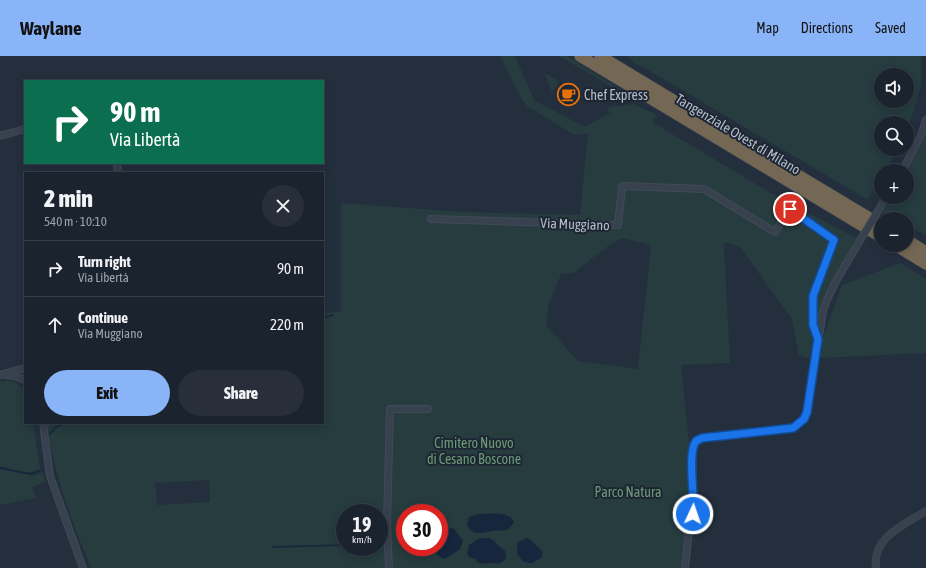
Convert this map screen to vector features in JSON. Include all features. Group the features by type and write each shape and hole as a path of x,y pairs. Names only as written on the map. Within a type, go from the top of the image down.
{"highway":[{"name":"Tangenziale Ovest di Milano","path":"580,56 874,233"},
{"name":"Tangenziale Ovest di Milano","path":"600,56 874,221"},
{"path":"914,244 926,252"},
{"path":"906,252 926,264"}],"street":[{"path":"906,164 921,136 926,120"},
{"path":"0,136 24,129"},
{"name":"Via Muggiano","path":"431,219 618,225 622,186 704,189 775,232 790,209 834,240 813,296 813,325 818,339"},
{"name":"Via Muggiano","path":"685,568 688,531 694,505 692,453 694,444 702,438 787,429 797,426 804,419 807,412 818,339 828,297 882,204"},
{"path":"1,375 24,368"},
{"path":"1,375 14,376 24,380"},
{"path":"389,568 388,511 390,409 428,409"},
{"path":"43,424 50,476 83,568"},
{"path":"876,568 876,555 882,541 895,530 926,511"}],"green space":[{"path":"500,56 515,56 534,100 581,125 585,127 610,113 607,107 634,104 657,115 652,122 778,197 856,238 824,298 811,359 799,355 792,319 740,247 727,242 724,244 730,363 681,365 689,442 692,497 683,568 91,568 64,497 54,460 47,424 324,424 324,313 341,312 341,203 462,212 580,215 588,133 577,135 571,133 527,106 520,96","holes":["622,238 651,245 638,369 578,361 546,325 549,304 561,274 573,273 608,246","209,480 210,502 157,505 155,483","478,514 507,515 494,530 487,533 480,533 473,531 467,526","527,538 543,552 522,560 517,552 518,542","494,540 497,544 491,563 484,564 476,559"]},
{"path":"559,56 567,56 635,99 624,94"},
{"path":"627,56 921,56 921,86 912,116 874,116 874,156 895,156 889,164 874,164 874,190 868,200 639,65 638,66"},
{"path":"544,72 559,82 552,92"},
{"path":"926,137 926,235 914,229 914,212 883,212 888,204 914,204 914,164 911,164"},
{"path":"900,263 926,279 926,353 821,358 821,344 842,285"},
{"path":"0,381 13,381 24,388 24,424 33,424 40,469 25,472 0,466"},
{"path":"0,469 34,476 42,472 45,482 32,487 36,498 0,505"}],"water":[{"path":"478,514 504,514 509,516 514,523 507,530 477,533 471,530 467,523 469,517"},
{"path":"448,529 454,529 463,541 460,549 444,559 439,556 448,556"},
{"path":"480,538 490,538 505,551 506,558 500,563 482,564 476,561 476,559 469,557 467,553 469,545"},
{"path":"527,538 543,552 541,558 532,563 524,562 517,554 518,542"}],"waterway":[{"path":"324,318 333,315"},
{"path":"48,436 55,428 62,424"},
{"path":"0,468 30,474 39,471"},
{"path":"272,547 336,545"}],"place":[{"name":"Chef Express","path":"568,95"}],"route":[{"path":"693,514 694,484 692,453 696,441 702,438 793,428 804,419 807,412 818,339 813,325 813,296 834,240 790,209"}],"park label":[{"name":"Cimitero Nuovo di Cesano Boscone","path":"474,452"},
{"name":"Parco Natura","path":"628,492"}]}
